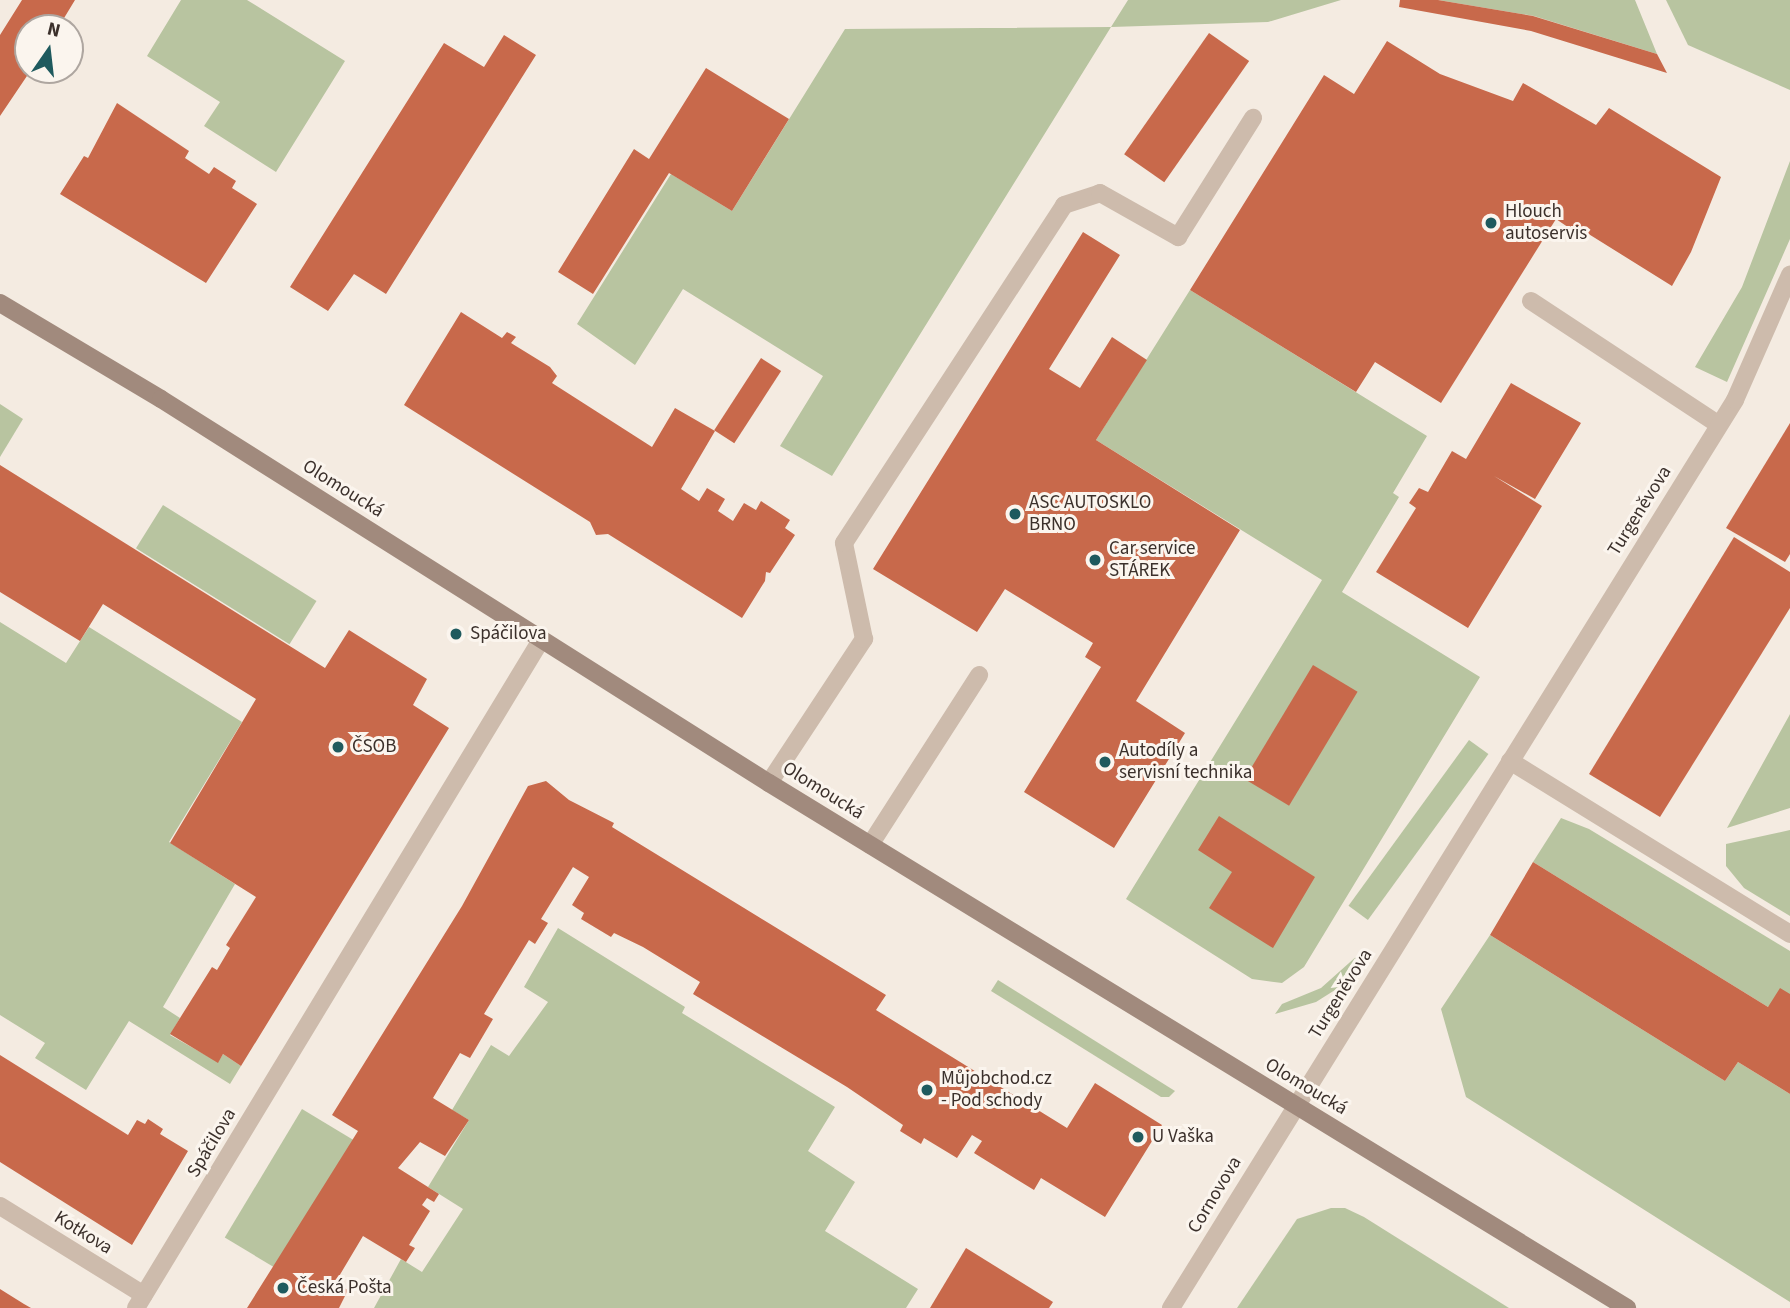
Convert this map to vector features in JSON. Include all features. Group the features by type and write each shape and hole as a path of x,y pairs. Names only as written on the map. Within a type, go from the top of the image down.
{"main road":[{"name":"Olomoucká","path":"0,303 173,406 769,783 1628,1308"}],"street":[{"path":"769,783 864,639 844,543 1064,205 1101,193 1178,237 1252,118"},
{"name":"Turgeněvova","path":"1296,1105 1735,400 1790,275"},
{"path":"1531,301 1719,425"},
{"name":"Spáčilova","path":"140,1301 541,640"},
{"path":"870,845 979,675"},
{"path":"1510,761 1790,934"},
{"name":"Cornovova","path":"1171,1308 1296,1105"},
{"name":"Kotkova","path":"0,1206 140,1301"}],"green space":[{"path":"181,0 247,0 345,61 276,172 204,126 220,102 147,56"},
{"path":"1128,0 1341,0 1268,22 1111,27"},
{"path":"1438,0 1635,0 1657,54 1534,16"},
{"path":"1666,0 1790,0 1790,90 1688,45"},
{"path":"1111,27 832,476 780,446 823,376 683,289 635,365 577,324 671,174 732,211 845,29"},
{"path":"1790,161 1790,239 1727,382 1695,367 1742,287"},
{"path":"1190,290 1427,436 1393,493 1399,497 1342,592 1480,677 1304,967 1282,983 1252,979 1126,899 1322,580 1096,440"},
{"path":"0,404 23,419 0,457"},
{"path":"163,505 316,601 289,644 136,548"},
{"path":"0,622 66,663 89,627 242,722 169,842 235,884 163,1007 180,1018 170,1035 218,1062 223,1054 241,1066 230,1084 129,1021 86,1090 35,1058 45,1043 0,1015"},
{"path":"1790,714 1790,808 1727,828 1789,716"},
{"path":"1469,740 1488,754 1368,920 1349,906"},
{"path":"1561,818 1589,829 1790,951 1790,994 1768,1007 1533,862"},
{"path":"1790,830 1790,916 1744,888 1726,866 1726,844"},
{"path":"558,928 685,1007 682,1013 835,1107 808,1151 855,1182 825,1231 918,1289 906,1308 374,1308 401,1259 422,1272 463,1209 428,1187 469,1120 452,1110 491,1045 509,1056 548,1002 524,987"},
{"path":"1490,935 1725,1081 1738,1062 1790,1094 1790,1302 1466,1097 1441,1009"},
{"path":"1358,955 1364,957 1335,990 1316,1002 1275,1014 1282,1004 1321,988"},
{"path":"998,980 1175,1091 1169,1097 1161,1097 991,991"},
{"path":"302,1109 353,1140 276,1268 225,1238"},
{"path":"1331,1208 1345,1208 1364,1217 1509,1308 1237,1308 1297,1219"}],"building":[{"path":"22,0 75,0 66,14 14,14 14,84 22,84 0,116 0,35"},
{"path":"1400,0 1438,0 1533,16 1657,54 1667,73 1531,31 1399,7"},
{"path":"1209,33 1249,61 1164,182 1124,154"},
{"path":"504,35 536,55 386,294 354,274 328,311 290,287 444,43 484,67"},
{"path":"1387,41 1440,74 1513,101 1523,83 1596,125 1609,108 1721,177 1691,252 1672,286 1587,233 1584,238 1556,219 1441,403 1375,362 1356,392 1190,290 1324,75 1354,94"},
{"path":"706,68 789,119 732,211 669,173 593,294 558,272 634,149 649,159"},
{"path":"117,103 189,151 185,158 209,174 214,167 236,181 232,188 257,204 206,283 60,194 84,156 88,158"},
{"path":"1083,232 1120,255 1049,369 1080,388 1112,337 1147,360 1096,440 1240,530 1136,701 1185,733 1114,848 1024,792 1101,667 1085,657 1093,643 1005,589 977,632 873,569"},
{"path":"461,312 502,338 507,332 516,337 511,343 550,367 557,376 552,383 652,447 675,408 715,431 681,489 699,501 707,488 725,499 718,511 733,521 744,503 756,510 761,501 790,520 785,528 795,535 770,573 766,572 765,581 742,618 608,534 596,535 590,522 404,405"},
{"path":"761,358 781,371 734,443 714,430"},
{"path":"1511,383 1581,423 1535,499 1494,476 1542,506 1468,628 1376,572 1416,508 1409,503 1419,488 1428,492 1452,451 1466,459"},
{"path":"1790,423 1790,554 1785,562 1726,528"},
{"path":"0,465 325,668 349,630 427,679 413,705 449,728 241,1066 223,1054 218,1063 170,1034 212,967 217,970 230,948 226,945 256,897 170,843 256,699 103,604 80,641 0,592"},
{"path":"1734,537 1790,572 1790,608 1660,817 1589,774"},
{"path":"1313,665 1358,692 1289,806 1244,779"},
{"path":"546,781 569,800 614,823 612,827 886,995 876,1010 1067,1128 1095,1083 1162,1125 1105,1217 1041,1178 1034,1190 974,1153 982,1141 972,1135 957,1158 924,1138 921,1144 900,1131 903,1125 847,1087 693,994 700,982 643,947 614,933 611,937 581,919 584,913 572,905 589,877 573,867 541,919 548,923 535,944 529,940 484,1014 493,1019 470,1058 460,1053 433,1098 469,1120 445,1156 420,1142 398,1168 439,1194 434,1202 427,1198 422,1205 430,1211 409,1245 415,1248 406,1262 363,1236 335,1283 348,1290 339,1308 247,1308 358,1131 332,1115 462,906 528,786"},
{"path":"1219,816 1315,877 1273,948 1209,908 1232,872 1198,850"},
{"path":"1533,862 1768,1007 1780,988 1790,994 1790,1094 1738,1062 1725,1081 1490,935"},
{"path":"0,1055 128,1135 137,1120 145,1124 148,1119 163,1129 160,1134 188,1151 132,1245 0,1162"},
{"path":"966,1248 1053,1302 1049,1308 930,1308"},
{"path":"0,1289 24,1304 31,1308 0,1308"}],"place":[{"name":"Hlouch autoservis","path":"1491,223"},
{"name":"ASC AUTOSKLO BRNO","path":"1015,514"},
{"name":"Car service STÁREK","path":"1095,560"},
{"name":"Spáčilova","path":"456,634"},
{"name":"ČSOB","path":"338,747"},
{"name":"Autodíly a servisní technika","path":"1105,762"},
{"name":"Můjobchod.cz - Pod schody","path":"927,1090"},
{"name":"U Vaška","path":"1138,1137"},
{"name":"Česká Pošta","path":"283,1288"}]}
